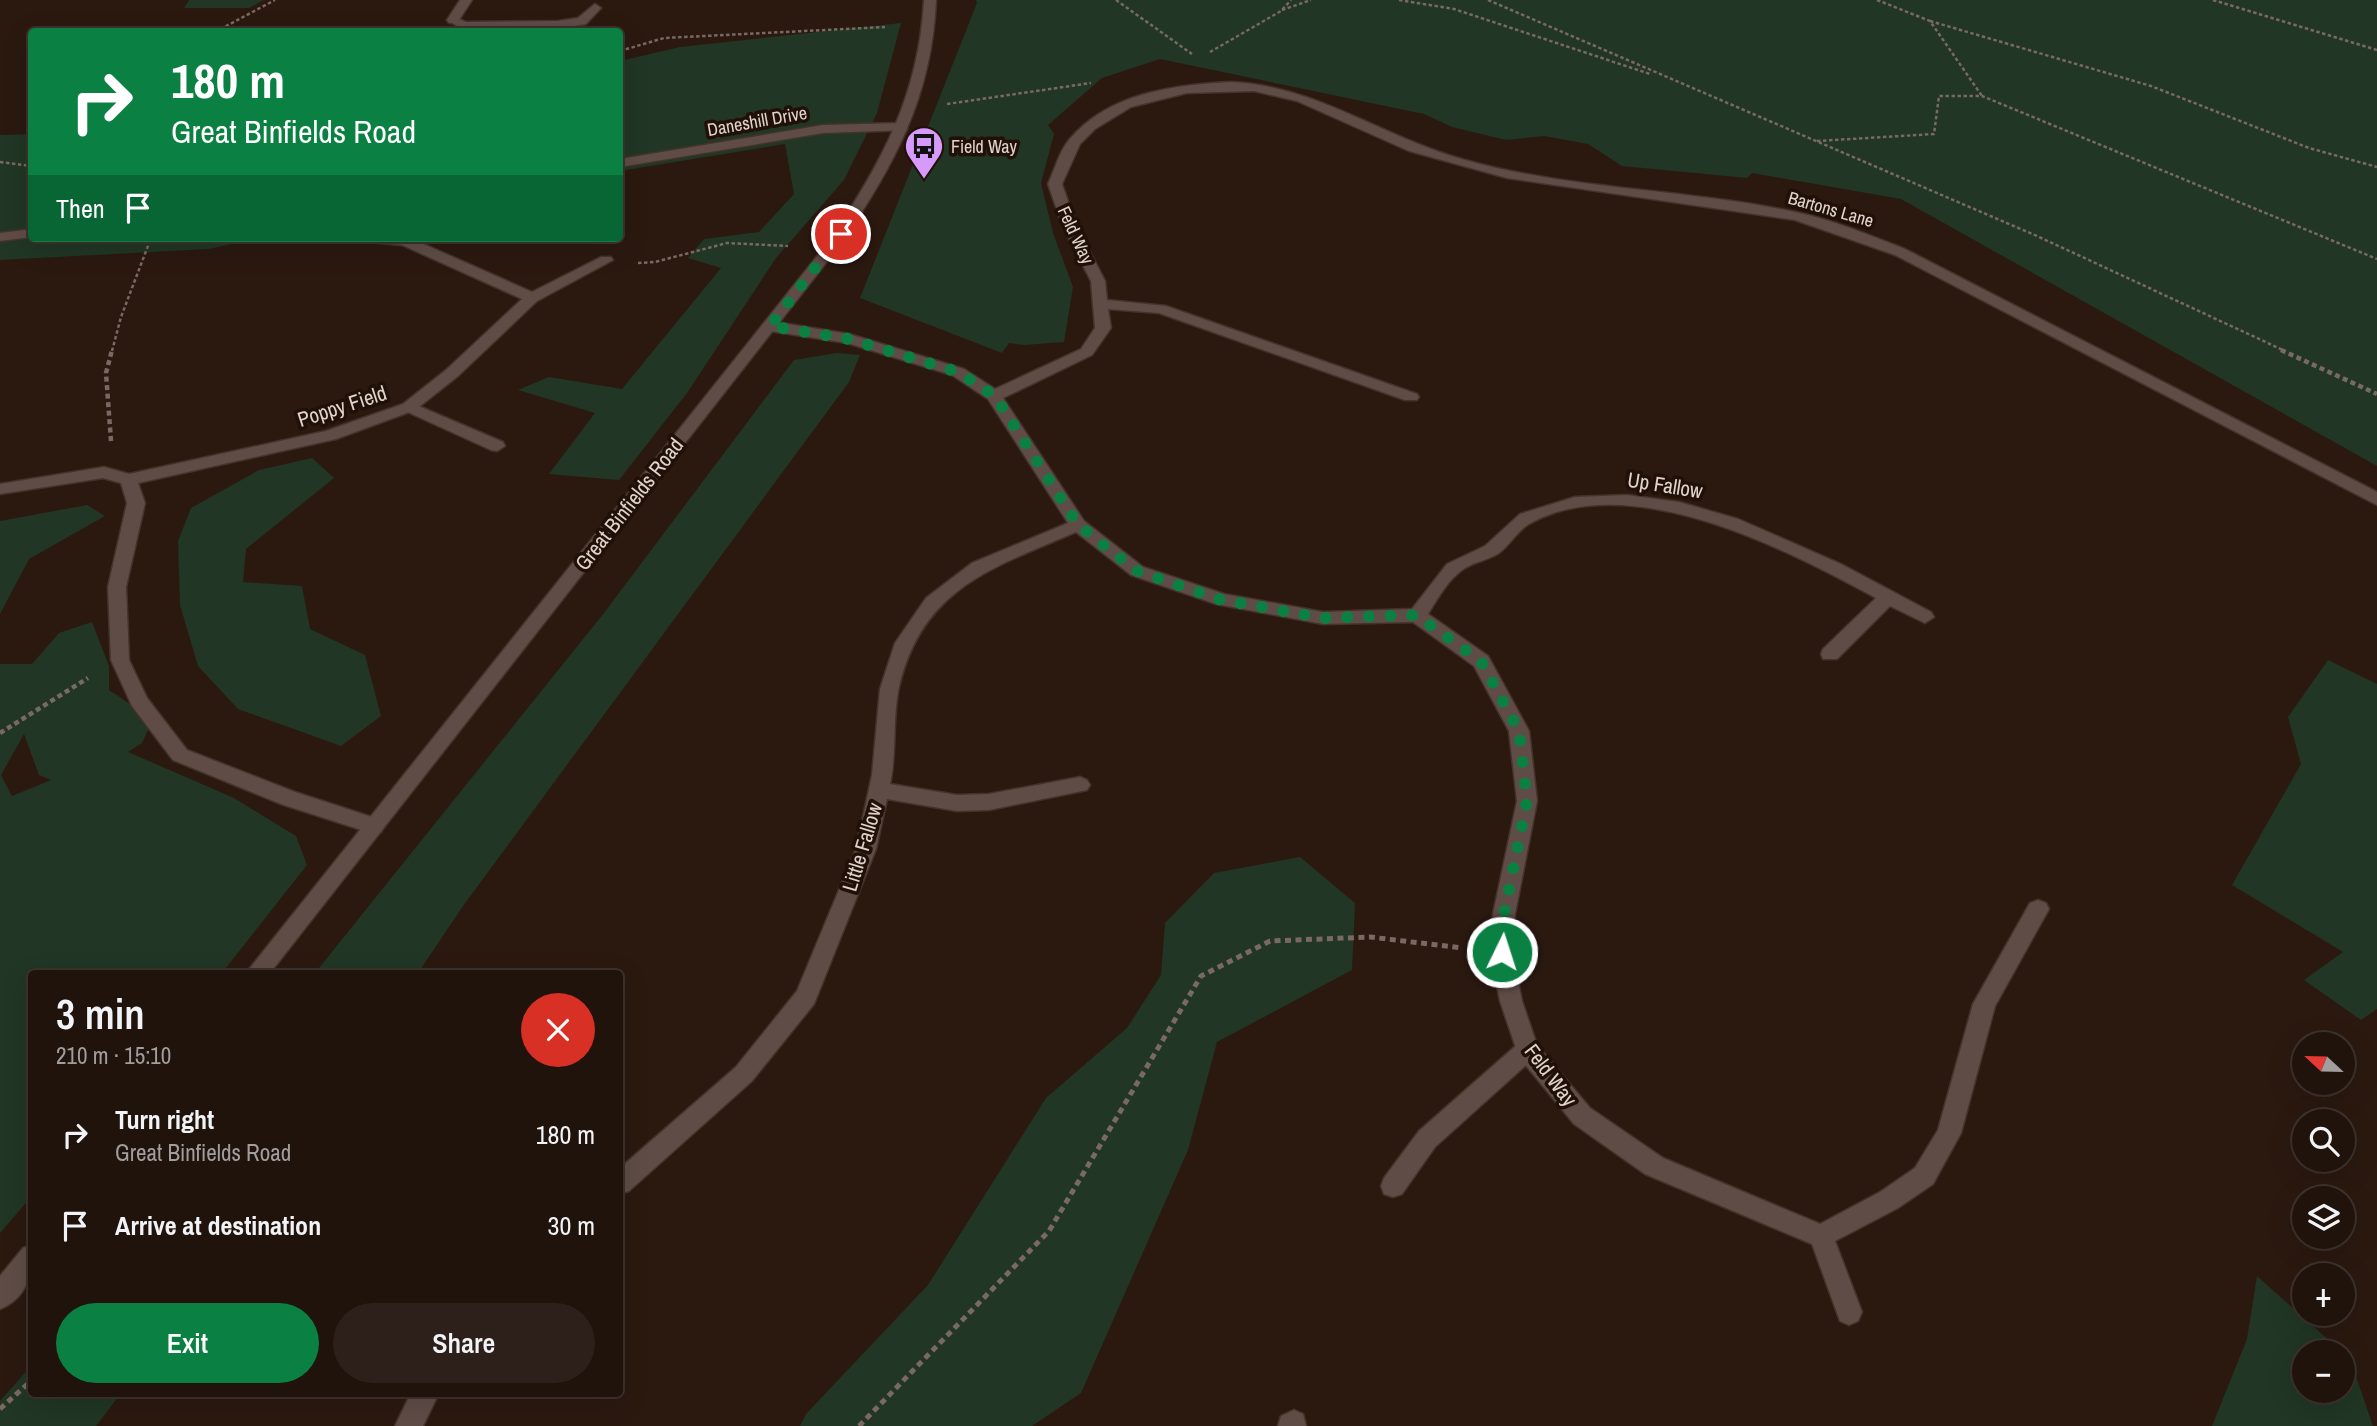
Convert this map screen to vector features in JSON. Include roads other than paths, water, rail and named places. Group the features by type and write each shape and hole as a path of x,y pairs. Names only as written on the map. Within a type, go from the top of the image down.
{"street":[{"path":"466,0 453,20 464,26 558,25 582,21 595,8"},
{"name":"Great Binfields Road","path":"259,970 814,272 869,195 902,127 923,65 930,25 930,0"},
{"name":"Feld Way","path":"995,396 1087,352 1103,328 1098,281 1070,227 1055,184 1073,143 1103,116 1125,103 1149,95 1230,86"},
{"name":"Bartons Lane","path":"1230,86 1252,87 1290,96 1458,163 1521,176 1771,212 1857,234 1900,252 2377,499"},
{"name":"Daneshill Drive","path":"623,162 824,129 902,127"},
{"path":"0,237 28,234"},
{"path":"410,242 532,298"},
{"name":"Poppy Field","path":"128,480 330,435 409,407 452,373 532,298 606,260"},
{"path":"1102,304 1161,309 1411,397"},
{"path":"770,326 849,339 918,359 958,372 995,396 1078,525 1137,571 1222,600 1323,618 1416,615"},
{"path":"409,407 497,446"},
{"path":"0,489 104,472 128,480 136,503 117,587 120,660 139,701 180,755 288,798 374,826"},
{"name":"Up Fallow","path":"1416,615 1454,567 1492,550 1524,518 1581,502 1634,499 1696,511 1760,532 1925,617"},
{"name":"Little Fallow","path":"623,1180 744,1074 806,997 866,849 879,790 889,689 904,643 932,602 978,567 1078,525"},
{"path":"1830,653 1888,597"},
{"name":"Feld Way","path":"1416,615 1481,661 1519,731 1527,801 1504,914 1502,952 1511,1001 1527,1049 1582,1116 1654,1166 1821,1236"},
{"path":"879,790 957,803 989,802 1080,785"},
{"path":"1849,1312 1821,1236 1889,1200 1924,1176 1949,1133 1984,1004 2038,909"},
{"path":"1393,1186 1427,1139 1527,1049"},
{"path":"0,1296 28,1262"},
{"path":"408,1426 424,1397"}],"place":[{"name":"Field Way","path":"924,180"}]}
